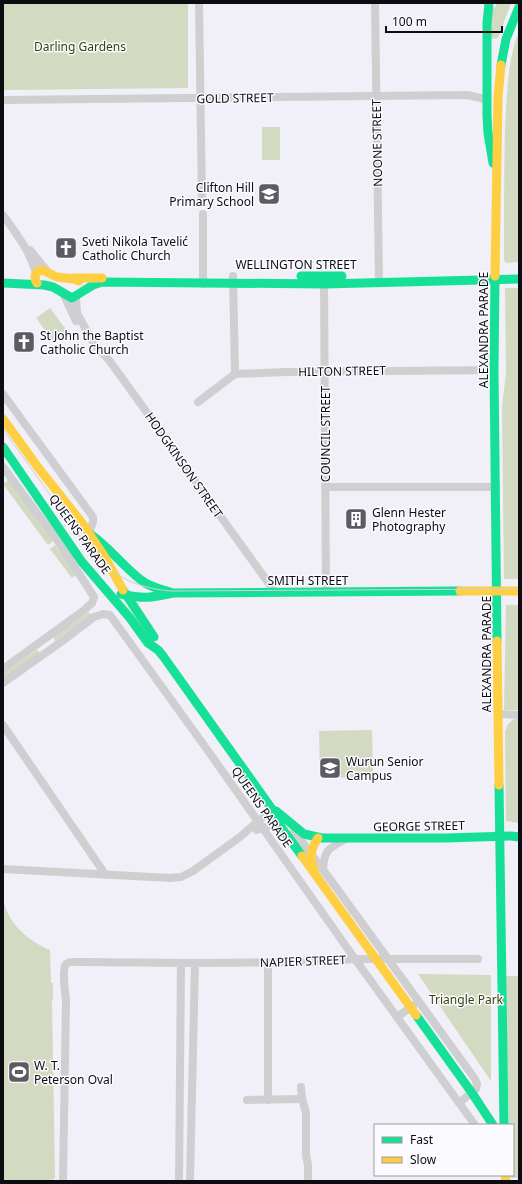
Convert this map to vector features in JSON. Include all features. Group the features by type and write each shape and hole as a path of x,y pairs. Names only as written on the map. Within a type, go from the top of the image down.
{"main road":[{"name":"ALEXANDRA PARADE","path":"488,3 486,31 488,133 496,183"},
{"name":"ALEXANDRA PARADE","path":"504,1124 494,370 496,183 499,82 506,39 519,7"},
{"path":"3,283 36,276 42,270 48,272"},
{"name":"WELLINGTON STREET","path":"48,272 57,277 72,278 324,280 495,276 519,272"},
{"path":"3,280 36,276 69,297 78,295 82,288 80,282 72,278"},
{"name":"WELLINGTON STREET","path":"495,276 519,279"},
{"name":"WELLINGTON STREET","path":"78,295 90,286 102,282 204,280"},
{"name":"QUEENS PARADE","path":"3,419 36,466 64,499 89,533 126,596 157,640 158,650"},
{"name":"QUEENS PARADE","path":"3,447 42,501 78,556 130,618 148,643 158,650 272,809 321,874 376,959 472,1093 492,1124"},
{"path":"89,533 103,543 142,581 161,590 173,593"},
{"name":"SMITH STREET","path":"101,584 114,592 137,598 154,597 173,593 519,590"},
{"name":"QUEENS PARADE","path":"281,821 304,834 318,838"},
{"name":"GEORGE STREET","path":"318,838 519,837"},
{"path":"318,838 310,853 311,862 321,874"}],"street":[{"path":"199,3 202,201"},
{"name":"NOONE STREET","path":"375,3 379,279"},
{"name":"GOLD STREET","path":"467,95 476,92 488,84"},
{"name":"GOLD STREET","path":"3,100 467,95 482,98 487,102"},
{"path":"202,214 204,280"},
{"path":"3,215 23,243 32,260 36,276"},
{"path":"23,243 37,257 48,272"},
{"path":"198,402 235,374 233,280"},
{"name":"COUNCIL STREET","path":"324,280 326,592"},
{"name":"HODGKINSON STREET","path":"62,293 76,321 91,339"},
{"name":"HODGKINSON STREET","path":"78,295 77,313 91,339 111,363 275,592"},
{"name":"HILTON STREET","path":"235,374 324,371 494,370"},
{"name":"QUEENS PARADE","path":"3,394 93,517 93,522 89,533"},
{"name":"QUEENS PARADE","path":"3,467 60,544 92,592 94,599 87,607"},
{"path":"325,487 496,486"},
{"path":"3,669 87,607 94,617 3,683"},
{"name":"QUEENS PARADE","path":"94,617 106,614 111,616 474,1124"},
{"path":"38,644 45,654"},
{"path":"498,714 519,715"},
{"path":"3,725 105,874"},
{"path":"3,869 170,878 181,877 193,871 259,825 272,809"},
{"path":"259,825 281,821"},
{"name":"QUEENS PARADE","path":"281,821 310,853"},
{"path":"321,874 324,857 328,850 346,839"},
{"name":"QUEENS PARADE","path":"321,874 388,960 475,1079 476,1090 472,1093"},
{"name":"NAPIER STREET","path":"63,1181 66,1000 65,970 69,966 79,962 195,963 310,962 355,959 478,959"},
{"path":"268,962 268,1100"},
{"path":"179,1181 181,963"},
{"path":"190,1181 195,963"},
{"path":"397,1017 418,1002"},
{"path":"301,1086 302,1099 306,1112 306,1155 308,1165 308,1181"},
{"path":"459,1102 472,1093"},
{"path":"247,1100 302,1099"}],"green space":[{"name":"Darling Gardens","path":"3,3 188,3 188,88 3,90"},
{"path":"496,3 511,3 498,38 490,39 491,9 496,6"},
{"path":"519,31 519,262 506,263 504,260 504,227 506,104 512,55"},
{"path":"262,127 280,127 280,160 262,160"},
{"path":"505,288 519,288 519,579 504,579 502,407 506,373"},
{"path":"50,308 67,331 53,341 36,318"},
{"path":"8,480 53,541 48,545 3,484"},
{"path":"55,545 77,574 72,578 50,549"},
{"path":"506,605 519,605 519,710 504,710"},
{"path":"89,612 91,615 55,641 53,637"},
{"path":"37,650 40,653 3,679 3,674"},
{"path":"514,719 519,719 519,823 506,821 505,732 508,724"},
{"path":"372,730 373,777 326,778 320,773 319,731"},
{"path":"3,898 9,915 20,930 34,942 50,950 51,983 53,983 55,1178 49,1181 3,1181"},
{"name":"Triangle Park","path":"418,974 491,975 491,1081"},
{"path":"505,976 519,976 519,1178 510,1178 510,1176 514,1176 514,1124 509,1124"}],"tram line":[{"path":"3,429 97,558 125,579 146,587 170,591 519,589"}],"traffic: fast":[{"path":"489,3 487,23 487,115 488,133 493,163"},
{"path":"501,65 506,39 519,7"},
{"path":"301,276 342,276"},
{"path":"495,276 494,370 497,641"},
{"path":"3,283 44,285 53,287 72,298 93,285 102,282 324,284 519,279"},
{"path":"3,447 82,562 130,618 148,643 158,650 163,656 272,809 281,827 302,856"},
{"path":"90,534 134,575 155,588 170,592"},
{"path":"123,590 154,637"},
{"path":"121,594 135,597 147,597 173,593 460,591"},
{"path":"499,785 504,1124"},
{"path":"276,811 304,834 322,838 519,837"},
{"path":"416,1015 492,1124"}],"traffic: slow":[{"path":"495,276 498,97 501,65"},
{"path":"37,283 35,275 42,270 57,277 79,281"},
{"path":"73,278 102,278"},
{"path":"3,419 37,466 82,523 104,556 123,590"},
{"path":"460,591 519,591"},
{"path":"497,641 499,785"},
{"path":"314,869 312,853 318,838"},
{"path":"302,856 416,1015"},
{"path":"505,1176 506,1181"}],"place":[{"name":"Clifton Hill Primary School","path":"269,194"},
{"name":"Sveti Nikola Tavelić Catholic Church","path":"66,248"},
{"name":"St John the Baptist Catholic Church","path":"24,342"},
{"name":"Glenn Hester Photography","path":"356,519"},
{"name":"Wurun Senior Campus","path":"330,768"},
{"name":"W. T. Peterson Oval","path":"19,1072"}]}
